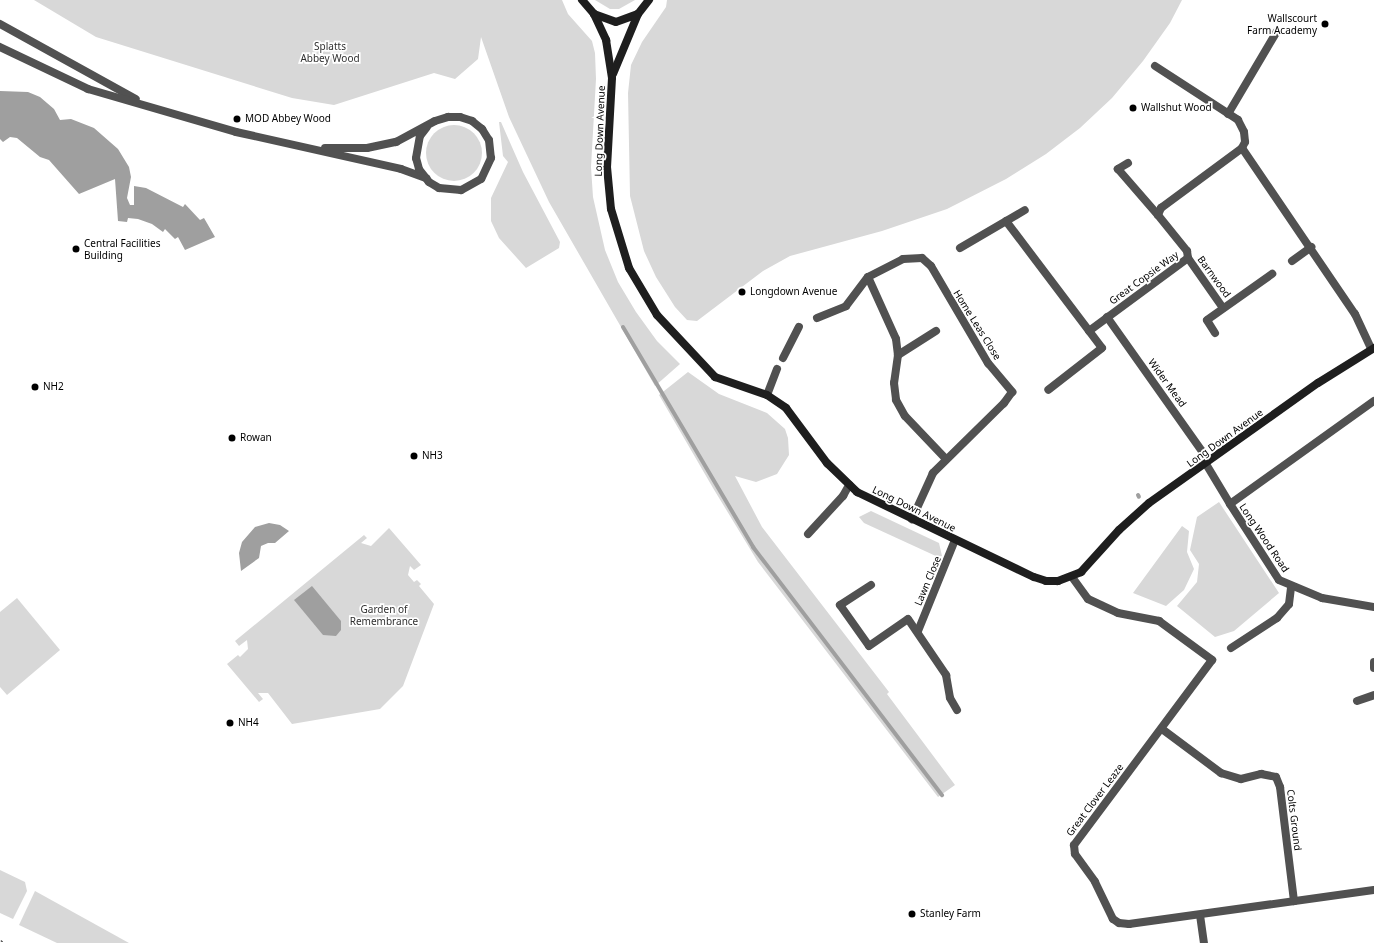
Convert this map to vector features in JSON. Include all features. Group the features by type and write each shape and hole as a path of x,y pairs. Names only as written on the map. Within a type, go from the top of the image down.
{"street":[{"path":"582,0 594,14 616,22 638,14"},
{"name":"Long Down Avenue","path":"612,78 638,14 649,0"},
{"name":"Long Down Avenue","path":"594,14 606,40 612,78 608,134 608,190 617,235 629,268 657,315 705,369 723,381 767,395 791,413 823,458 849,485 871,500 912,520 1046,581 1058,581 1072,577 1086,566 1137,513 1318,383 1373,349"},
{"path":"0,24 153,107"},
{"path":"1228,114 1277,31"},
{"path":"0,47 88,89 236,132 401,169 426,178 439,188 461,190 481,179 491,158 489,140 482,129 472,121 460,117 448,116 396,142 367,148 310,148"},
{"path":"1155,66 1238,120 1244,132 1245,142 1242,148 1161,208 1158,215"},
{"path":"426,178 416,158 420,136 427,127"},
{"path":"1242,148 1311,247 1355,314 1373,349"},
{"name":"Great Copsie Way","path":"1089,331 1188,258 1187,251 1118,169 1128,163"},
{"path":"960,248 1025,210"},
{"path":"1006,220 1102,348 1048,390"},
{"path":"1292,261 1311,247"},
{"name":"Home Leas Close","path":"817,318 846,306 868,278 903,258 919,257 926,260 988,363 1012,392 1004,403 946,459 928,480 912,520"},
{"name":"Barnwood","path":"1188,258 1223,308"},
{"name":"Barnwood","path":"1216,333 1207,320 1272,274"},
{"path":"868,278 896,339 898,354 894,388 898,404 905,416 946,459"},
{"name":"Wider Mead","path":"1107,317 1202,451 1206,464"},
{"path":"783,358 799,327"},
{"path":"898,354 936,331"},
{"path":"767,395 777,369"},
{"path":"1230,504 1374,401"},
{"name":"Long Wood Road","path":"1206,464 1279,580 1291,587 1322,598 1374,607"},
{"path":"808,534 843,496 849,485"},
{"name":"Lawn Close","path":"918,631 955,540"},
{"name":"Great Clover Leaze","path":"1072,577 1088,599 1118,612 1160,621 1212,660 1074,845 1076,854 1095,882 1108,912 1119,923 1129,924 1374,890"},
{"path":"871,585 840,605 869,646 908,620 918,631 946,675 950,698 957,710"},
{"path":"1231,648 1277,618 1289,604 1291,587"},
{"path":"1374,662 1374,668"},
{"path":"1357,701 1374,695"},
{"name":"Colts Ground","path":"1162,729 1221,773 1241,779 1261,774 1276,778 1280,786 1294,901"},
{"path":"1200,915 1204,943"}],"green space":[{"name":"Splatts Abbey Wood","path":"34,0 562,0 568,14 592,41 595,53 596,79 591,167 593,197 605,250 618,282 636,312 657,341 680,364 655,386 549,202 509,117 481,37 478,59 455,79 434,73 334,105 292,98 96,37"},
{"path":"595,0 635,0 619,9 610,9"},
{"path":"667,0 1182,0 1170,23 1143,61 1112,98 1080,128 1046,154 1006,179 947,209 882,231 790,256 763,271 697,321 687,320 675,307 656,277 644,251 630,196 628,93 631,65 642,42 666,7"},
{"path":"499,122 501,122 523,172 560,242 559,248 526,268 499,238 491,221 491,198 508,162 503,156"},
{"path":"454,125 465,127 474,133 480,142 482,153 480,164 474,173 465,179 454,181 443,179 434,173 428,164 426,153 428,142 434,133 443,127"},
{"path":"688,372 719,394 767,413 785,429 788,438 789,455 777,474 756,482 735,476 762,527 889,692 887,694 955,785 938,797 758,562 713,488 659,395"},
{"path":"1219,502 1279,593 1234,631 1215,637 1177,606 1197,582 1199,564 1190,550 1197,517"},
{"path":"871,511 939,543 942,556 938,557 864,523 859,517"},
{"path":"1182,526 1189,531 1187,552 1194,569 1184,590 1166,606 1133,593"},
{"name":"Garden of Remembrance","path":"389,528 421,565 414,570 410,566 408,575 414,582 417,580 421,584 419,586 434,604 403,686 380,709 292,724 268,693 258,693 263,699 259,702 227,664 238,655 240,657 248,649 247,640 239,646 235,641 364,535 367,538 361,543 371,546"},
{"path":"17,598 60,650 7,695 0,687 0,612"},
{"path":"0,870 25,882 27,891 13,919 0,913"},
{"path":"35,891 129,943 57,943 19,925"}],"shaded area":[{"path":"0,91 28,92 40,97 54,109 60,120 71,119 94,128 118,149 129,167 131,177 127,198 130,205 134,205 134,186 146,188 183,207 185,204 200,220 204,218 215,237 185,250 178,237 175,239 165,229 163,232 152,224 138,219 128,218 127,222 118,221 115,179 79,194 49,160 40,157 17,138 10,137 3,142 0,139"},
{"path":"269,523 280,525 289,531 275,543 268,543 261,546 259,558 241,571 239,553 242,542 255,527"},
{"path":"312,586 341,621 341,630 336,636 323,635 294,600"}],"waterway":[{"path":"623,327 753,547 942,795"}],"place":[{"name":"Wallscourt Farm Academy","path":"1325,24"},
{"name":"Wallshut Wood","path":"1133,108"},
{"name":"MOD Abbey Wood","path":"237,119"},
{"name":"Central Facilities Building","path":"76,249"},
{"name":"Longdown Avenue","path":"742,292"},
{"name":"NH2","path":"35,387"},
{"name":"Rowan","path":"232,438"},
{"name":"NH3","path":"414,456"},
{"name":"NH4","path":"230,723"},
{"name":"Stanley Farm","path":"912,914"}]}
